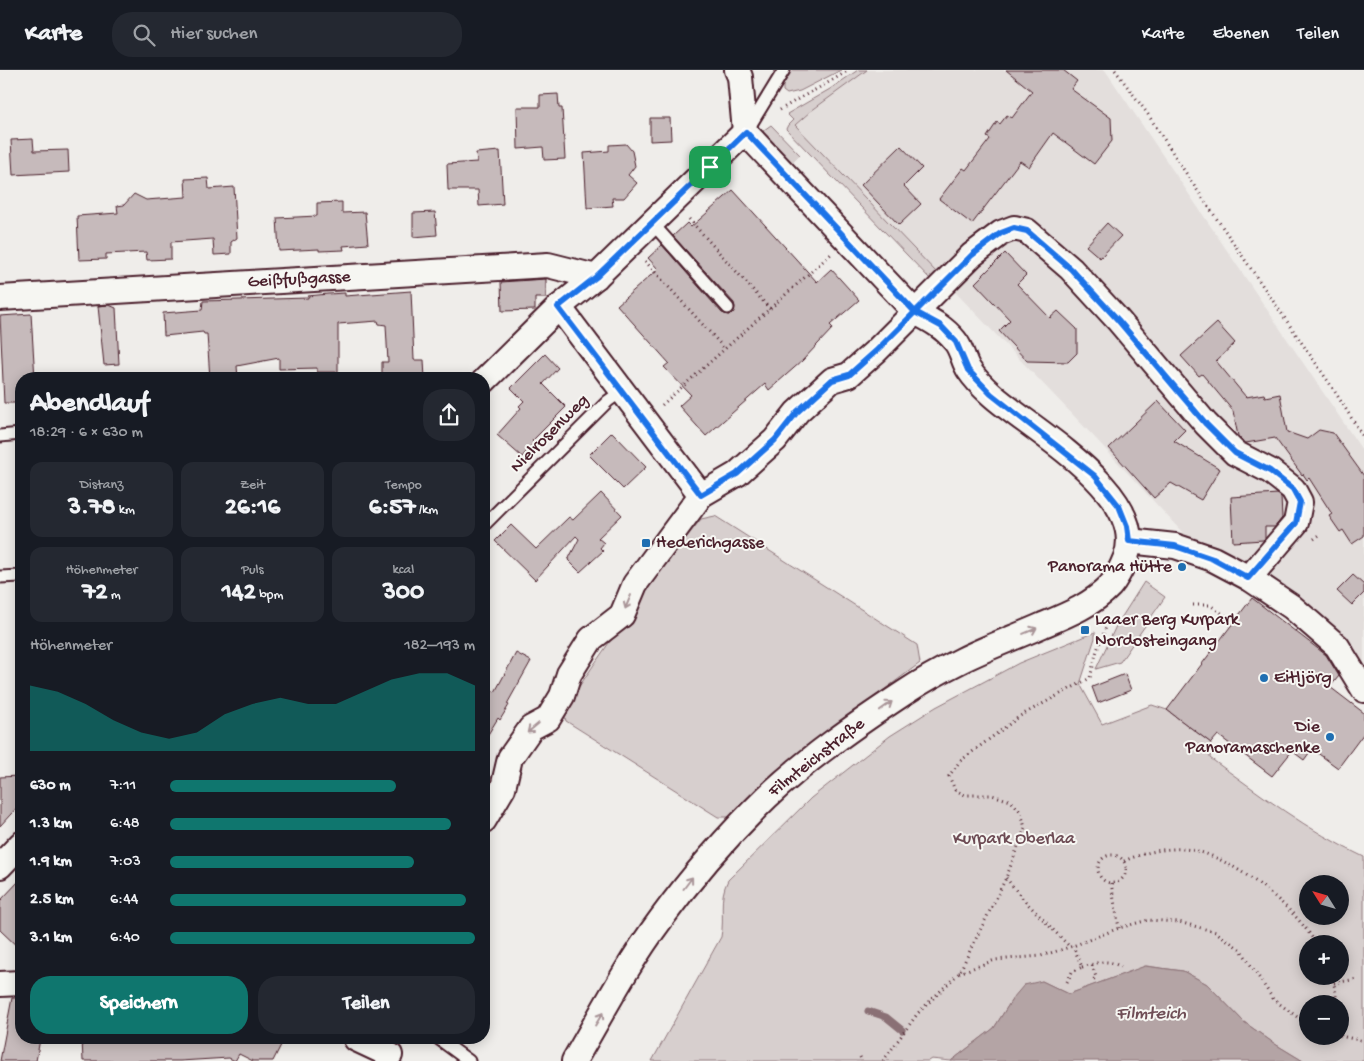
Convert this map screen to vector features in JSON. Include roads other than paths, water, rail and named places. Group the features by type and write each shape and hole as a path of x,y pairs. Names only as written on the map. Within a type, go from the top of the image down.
{"street":[{"path":"490,375 558,307 596,277 746,132 740,77 737,70"},
{"name":"Filmteichstraße","path":"574,1061 632,961 660,921 694,875 768,796 843,736 906,692 962,660 1073,612 1097,598 1112,584 1128,553 1127,526 1119,506 1095,476 991,394 968,370 956,342 941,326 915,312 746,132"},
{"path":"490,810 503,788 510,758 531,728 548,719 562,696 569,674 591,639 622,615 635,584 701,495 737,474 775,440 797,412 832,380 849,375 876,351 972,255 1001,233 1014,228 1027,231 1071,269 1118,320 1206,424 1235,453 1270,471 1293,489 1300,502 1296,523 1248,578"},
{"name":"Geißfußgasse","path":"0,298 548,264 596,277"},
{"path":"558,307 701,495"},
{"path":"1129,541 1175,546 1213,559 1248,578 1292,607 1337,646 1364,690"},
{"path":"0,866 15,850"},
{"path":"0,984 15,983"},
{"path":"368,1044 393,1054"}],"lane":[{"path":"746,132 784,70"},
{"path":"652,223 728,308"},
{"name":"Nielrosenweg","path":"490,519 608,402 622,391"},
{"path":"0,436 15,435"},
{"path":"0,577 15,576"},
{"path":"446,1044 470,1061"}],"water":[{"name":"Filmteich","path":"1145,966 1183,971 1207,984 1244,1022 1303,1061 951,1061 994,1028 1013,998 1024,985 1042,981 1069,994"}],"waterway":[{"path":"868,1011 886,1017 902,1030"}],"place":[{"name":"Hederichgasse","path":"646,543"},
{"name":"Panorama Hütte","path":"1182,567"},
{"name":"Laaer Berg Kurpark Nordosteingang","path":"1085,630"},
{"name":"Eitljörg","path":"1264,678"},
{"name":"Die Panoramaschenke","path":"1330,737"}],"park label":[{"name":"Kurpark Oberlaa","path":"1014,839"}]}
